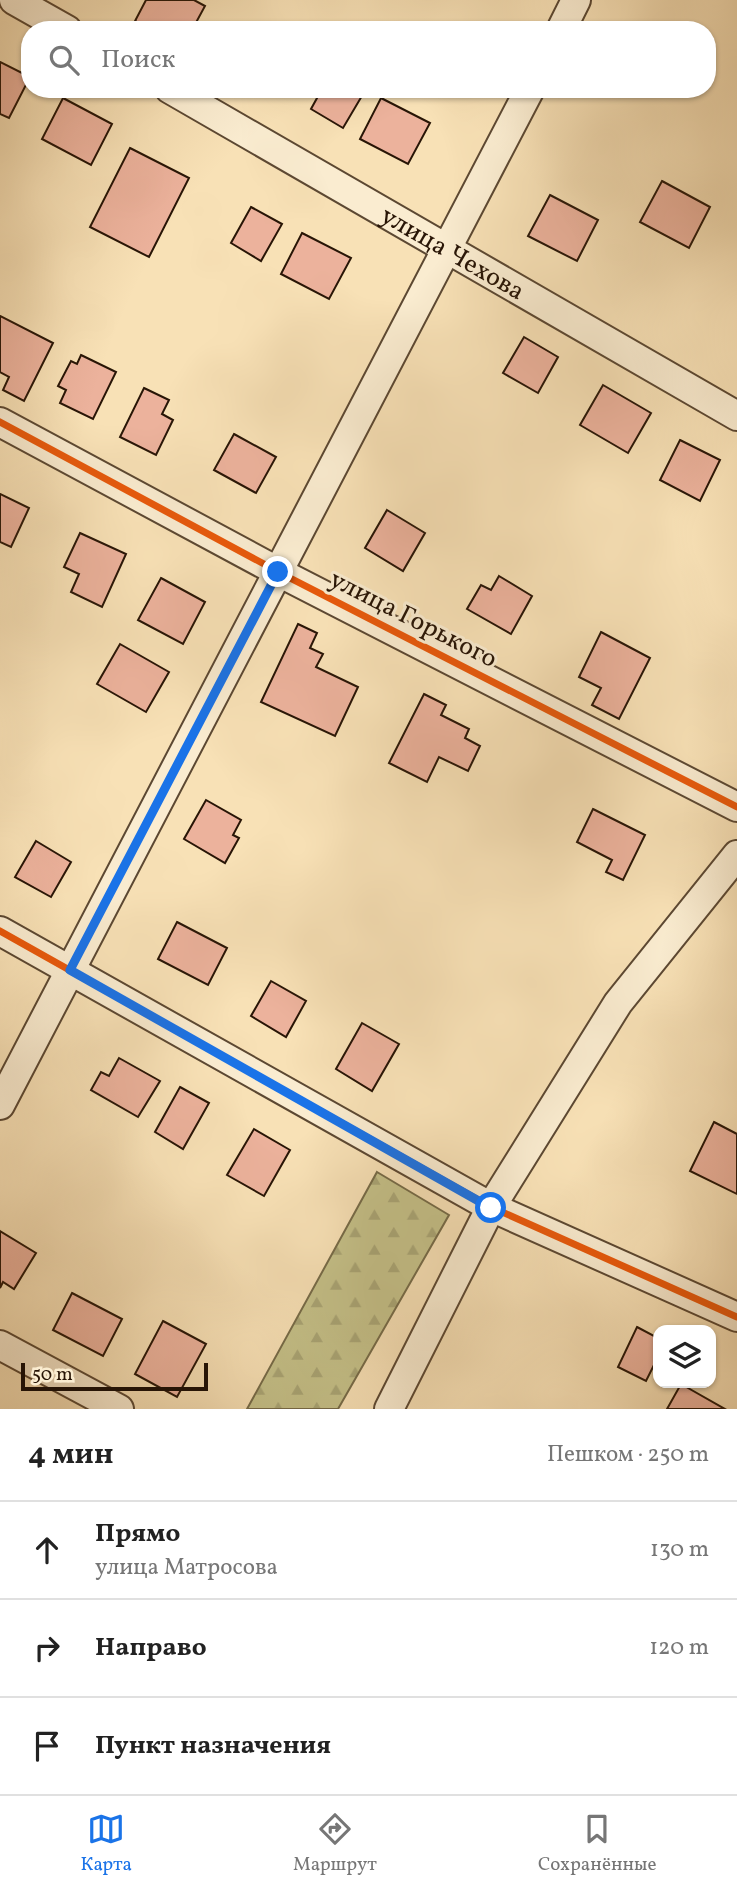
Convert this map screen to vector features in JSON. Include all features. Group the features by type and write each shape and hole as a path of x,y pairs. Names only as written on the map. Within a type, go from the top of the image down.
{"street":[{"path":"14,0 50,21"},
{"path":"566,21 576,0"},
{"name":"улица Чехова","path":"186,98 737,416"},
{"path":"0,1105 525,98"},
{"name":"улица Горького","path":"0,422 278,572 737,807"},
{"path":"388,1409 491,1208 618,1003 737,855"},
{"path":"0,930 491,1208 737,1317"},
{"path":"0,1345 119,1409"}],"green space":[{"path":"377,1172 449,1215 338,1409 247,1409"}],"building":[{"path":"146,0 194,0 205,6 197,21 135,21"},
{"path":"0,62 21,72 21,95 9,118 0,114"},
{"path":"63,98 112,124 91,165 42,139"},
{"path":"317,98 361,98 343,128 311,109"},
{"path":"381,98 430,123 408,164 360,139"},
{"path":"130,148 189,178 149,257 90,227"},
{"path":"662,181 710,207 689,248 640,222"},
{"path":"550,195 598,220 577,261 528,236"},
{"path":"251,207 282,224 261,261 231,243"},
{"path":"302,233 351,258 329,299 281,274"},
{"path":"0,316 53,343 24,401 3,390 9,377 0,372"},
{"path":"524,337 558,357 538,393 503,373"},
{"path":"81,355 116,372 93,419 60,403 66,390 58,386 71,361 77,364"},
{"path":"603,385 651,413 628,453 580,425"},
{"path":"144,388 169,400 162,414 173,420 156,455 120,437"},
{"path":"234,434 276,457 256,493 214,470"},
{"path":"680,440 720,460 700,501 660,480"},
{"path":"0,494 29,508 11,547 0,542"},
{"path":"387,510 425,533 403,571 365,548"},
{"path":"80,533 126,554 102,607 71,592 79,574 64,567"},
{"path":"499,576 532,596 511,634 467,609 481,585 491,590"},
{"path":"161,578 205,602 183,644 138,620"},
{"path":"298,624 317,633 310,648 323,654 316,667 358,687 335,736 261,702"},
{"path":"601,632 650,658 619,719 592,705 601,688 579,677"},
{"path":"120,644 169,672 146,712 97,684"},
{"path":"424,694 446,705 441,715 469,729 465,738 480,746 468,771 439,757 427,782 389,763"},
{"path":"206,800 241,820 233,835 239,838 225,863 184,839"},
{"path":"593,809 645,835 623,880 606,872 612,860 577,842"},
{"path":"36,841 71,862 51,897 15,877"},
{"path":"177,922 227,948 208,985 158,959"},
{"path":"271,981 306,1001 286,1037 251,1016"},
{"path":"362,1023 399,1044 372,1091 336,1069"},
{"path":"119,1058 160,1081 138,1117 91,1090 101,1072 109,1076"},
{"path":"180,1087 209,1103 183,1149 155,1132"},
{"path":"714,1122 737,1134 737,1194 690,1171"},
{"path":"254,1129 290,1150 264,1196 227,1175"},
{"path":"0,1231 36,1253 14,1289 3,1282 0,1288"},
{"path":"72,1293 122,1319 103,1356 53,1330"},
{"path":"163,1321 206,1344 177,1397 135,1374"},
{"path":"637,1327 653,1335 653,1367 646,1381 618,1367"},
{"path":"679,1388 688,1388 725,1409 667,1409"}],"cycle path":[{"path":"0,422 290,578 737,807"},
{"path":"0,931 491,1207 737,1317"}],"route":[{"path":"278,572 70,970 491,1208"}]}
